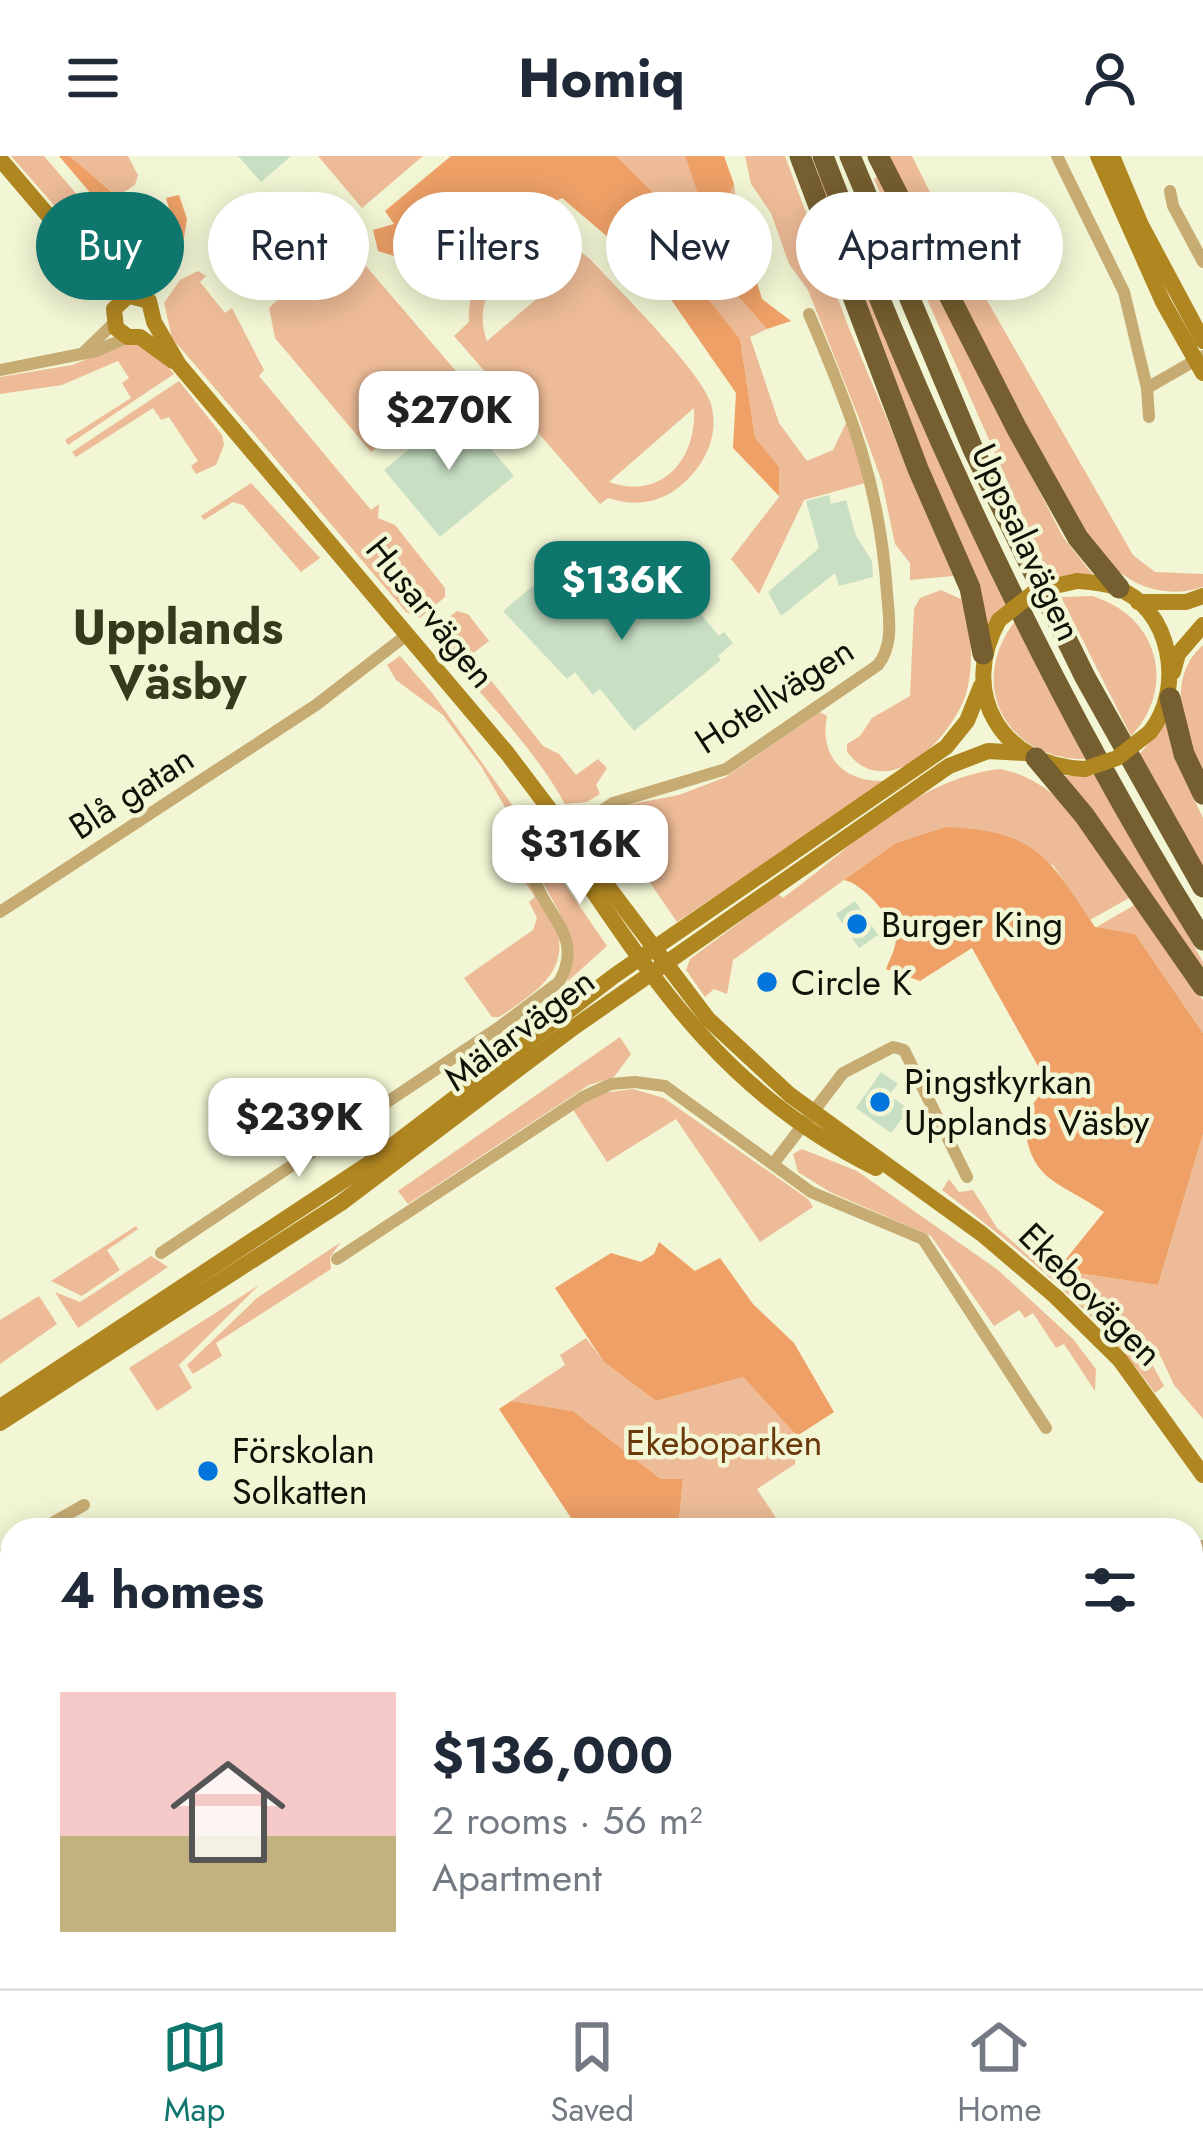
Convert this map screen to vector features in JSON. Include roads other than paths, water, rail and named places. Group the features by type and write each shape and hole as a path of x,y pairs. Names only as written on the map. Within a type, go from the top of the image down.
{"highway":[{"path":"800,156 918,469 970,588 983,654"},
{"name":"Uppsalavägen","path":"824,156 949,457 1062,694 1147,850 1203,940"},
{"name":"Uppsalavägen","path":"850,156 974,449 1084,677 1203,887"},
{"path":"878,156 1017,429 1078,538 1119,588"},
{"path":"1170,688 1184,754 1203,794"},
{"path":"1030,756 1084,814 1203,986"}],"main road":[{"path":"1098,156 1145,266 1200,363"},
{"path":"1112,156 1141,225 1203,341"},
{"path":"0,159 92,267 125,320 154,322"},
{"name":"Husarvägen","path":"179,365 154,322 149,302 125,320 179,365 408,634 562,837 644,966"},
{"path":"1170,688 1167,649 1138,602 1119,588 1077,581 1037,590 999,620 983,654 981,686 996,721 1030,756 1085,769 1117,758 1150,732 1170,688 1178,654 1203,625"},
{"path":"1138,602 1186,602 1203,596"},
{"name":"Mälarvägen","path":"0,1407 368,1165 946,747 967,721 981,686"},
{"name":"Mälarvägen","path":"661,954 949,766 988,751 1030,756"},
{"name":"Husarvägen","path":"562,837 661,954"},
{"name":"Ekebovägen","path":"661,954 708,1019 807,1120"},
{"name":"Mälarvägen","path":"0,1424 341,1203 644,966"},
{"name":"Ekebovägen","path":"644,966 724,1063 982,1234 1120,1360 1203,1474"}],"street":[{"path":"1057,156 1124,292 1148,388 1149,417"},
{"path":"1170,190 1173,206 1203,262"},
{"name":"Hotellvägen","path":"562,837 613,803 726,769 878,665 887,653 887,590 875,489 854,421 809,314"},
{"path":"0,370 81,354 125,320"},
{"path":"1148,388 1200,363"},
{"name":"Blå gatan","path":"0,912 316,705 408,634"},
{"path":"161,1253 488,1035 559,982 567,944 559,918 532,872 541,853 562,837"},
{"path":"773,1164 843,1073 892,1047 904,1050 967,1177"},
{"path":"337,1259 610,1084 665,1086 811,1192 922,1239 1046,1428"},
{"path":"61,1518 84,1505"}],"place":[{"name":"Burger King","path":"857,924"},
{"name":"Circle K","path":"767,982"},
{"name":"Pingstkyrkan Upplands Väsby","path":"880,1102"},
{"name":"Förskolan Solkatten","path":"208,1471"}],"district":[{"name":"Upplands Väsby","path":"178,654"}],"park label":[{"name":"Ekeboparken","path":"724,1442"}]}
